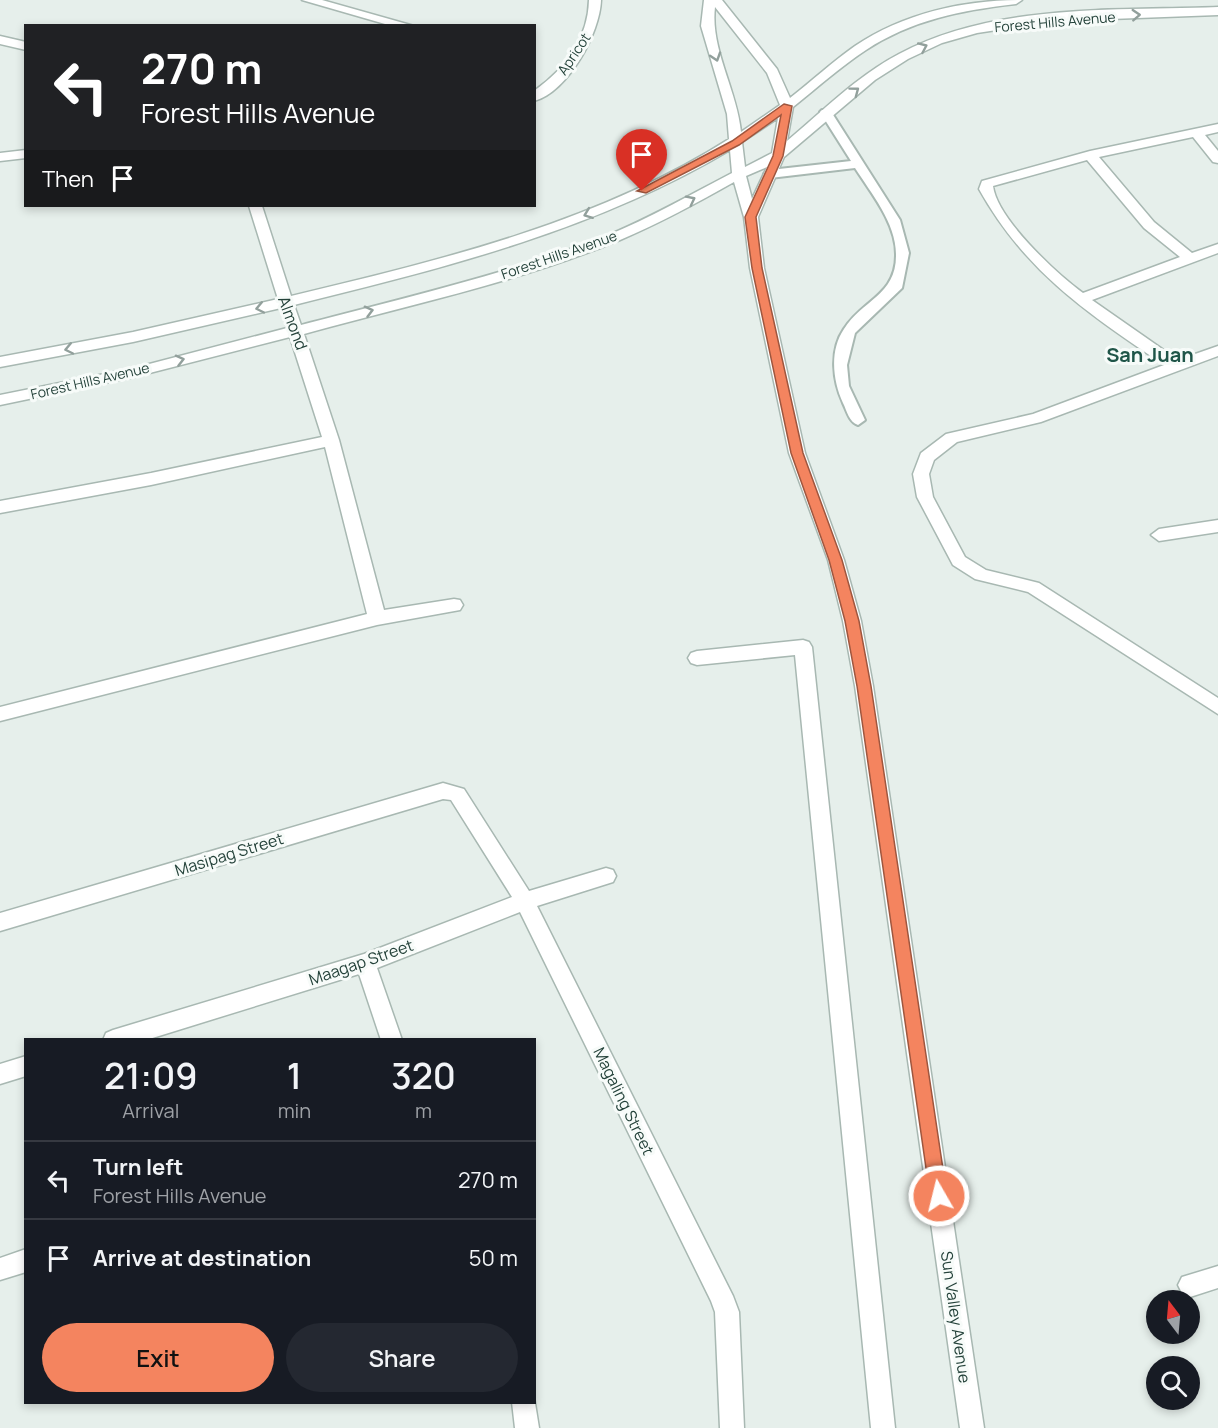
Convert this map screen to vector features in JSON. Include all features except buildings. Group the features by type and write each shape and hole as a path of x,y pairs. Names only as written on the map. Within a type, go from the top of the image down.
{"street":[{"path":"308,0 400,24"},
{"name":"Apricot","path":"536,96 554,84 576,55 593,23 596,14 595,0"},
{"name":"Sun Valley Avenue","path":"710,0 707,26 733,114 739,175 751,217 757,268 788,418 797,453 836,560 852,621 862,675 972,1428"},
{"path":"716,0 773,72 787,106 778,156 751,217"},
{"name":"Forest Hills Avenue","path":"0,362 285,303 426,266 574,219 625,199 735,143 787,106 866,44 950,5 1016,0"},
{"path":"950,5 973,31"},
{"name":"Forest Hills Avenue","path":"0,400 51,392 297,331 495,277 648,223 778,156 826,112 903,57 938,41 973,31 1055,19 1218,11"},
{"path":"0,40 24,46"},
{"path":"1176,366 1079,300 1022,244 986,189 987,184 1090,155 1195,131 1218,128"},
{"path":"1195,131 1218,159"},
{"path":"0,157 24,154"},
{"path":"1090,155 1149,225 1189,258"},
{"name":"Almond","path":"255,207 331,440 377,618"},
{"path":"1079,300 1218,248"},
{"path":"1218,351 1036,418 952,438 927,457 921,474 926,497 959,561 981,575 1033,587 1218,707"},
{"path":"0,507 151,479 331,440"},
{"path":"1159,535 1218,526"},
{"path":"0,714 377,618 454,606"},
{"path":"697,658 803,647 883,1428"},
{"name":"Masipag Street","path":"0,922 444,791 458,794"},
{"name":"Magaling Street","path":"458,794 525,902 722,1296 727,1312 732,1428"},
{"name":"Maagap Street","path":"120,1038 365,963 525,902 606,876"},
{"path":"365,963 391,1038"},
{"path":"0,1074 24,1067"},
{"path":"0,1269 24,1261"},
{"path":"1190,1285 1218,1277"},
{"path":"525,1404 527,1428"}],"lane":[{"path":"826,112 894,220 903,253 897,285 849,331 840,365 842,386 858,420"},
{"path":"770,174 858,164"}],"district":[{"name":"San Juan","path":"1150,355"}],"route":[{"path":"642,191 735,143 787,106 778,156 751,217 757,268 780,383 797,453 836,560 852,621 864,686 939,1196"}]}
